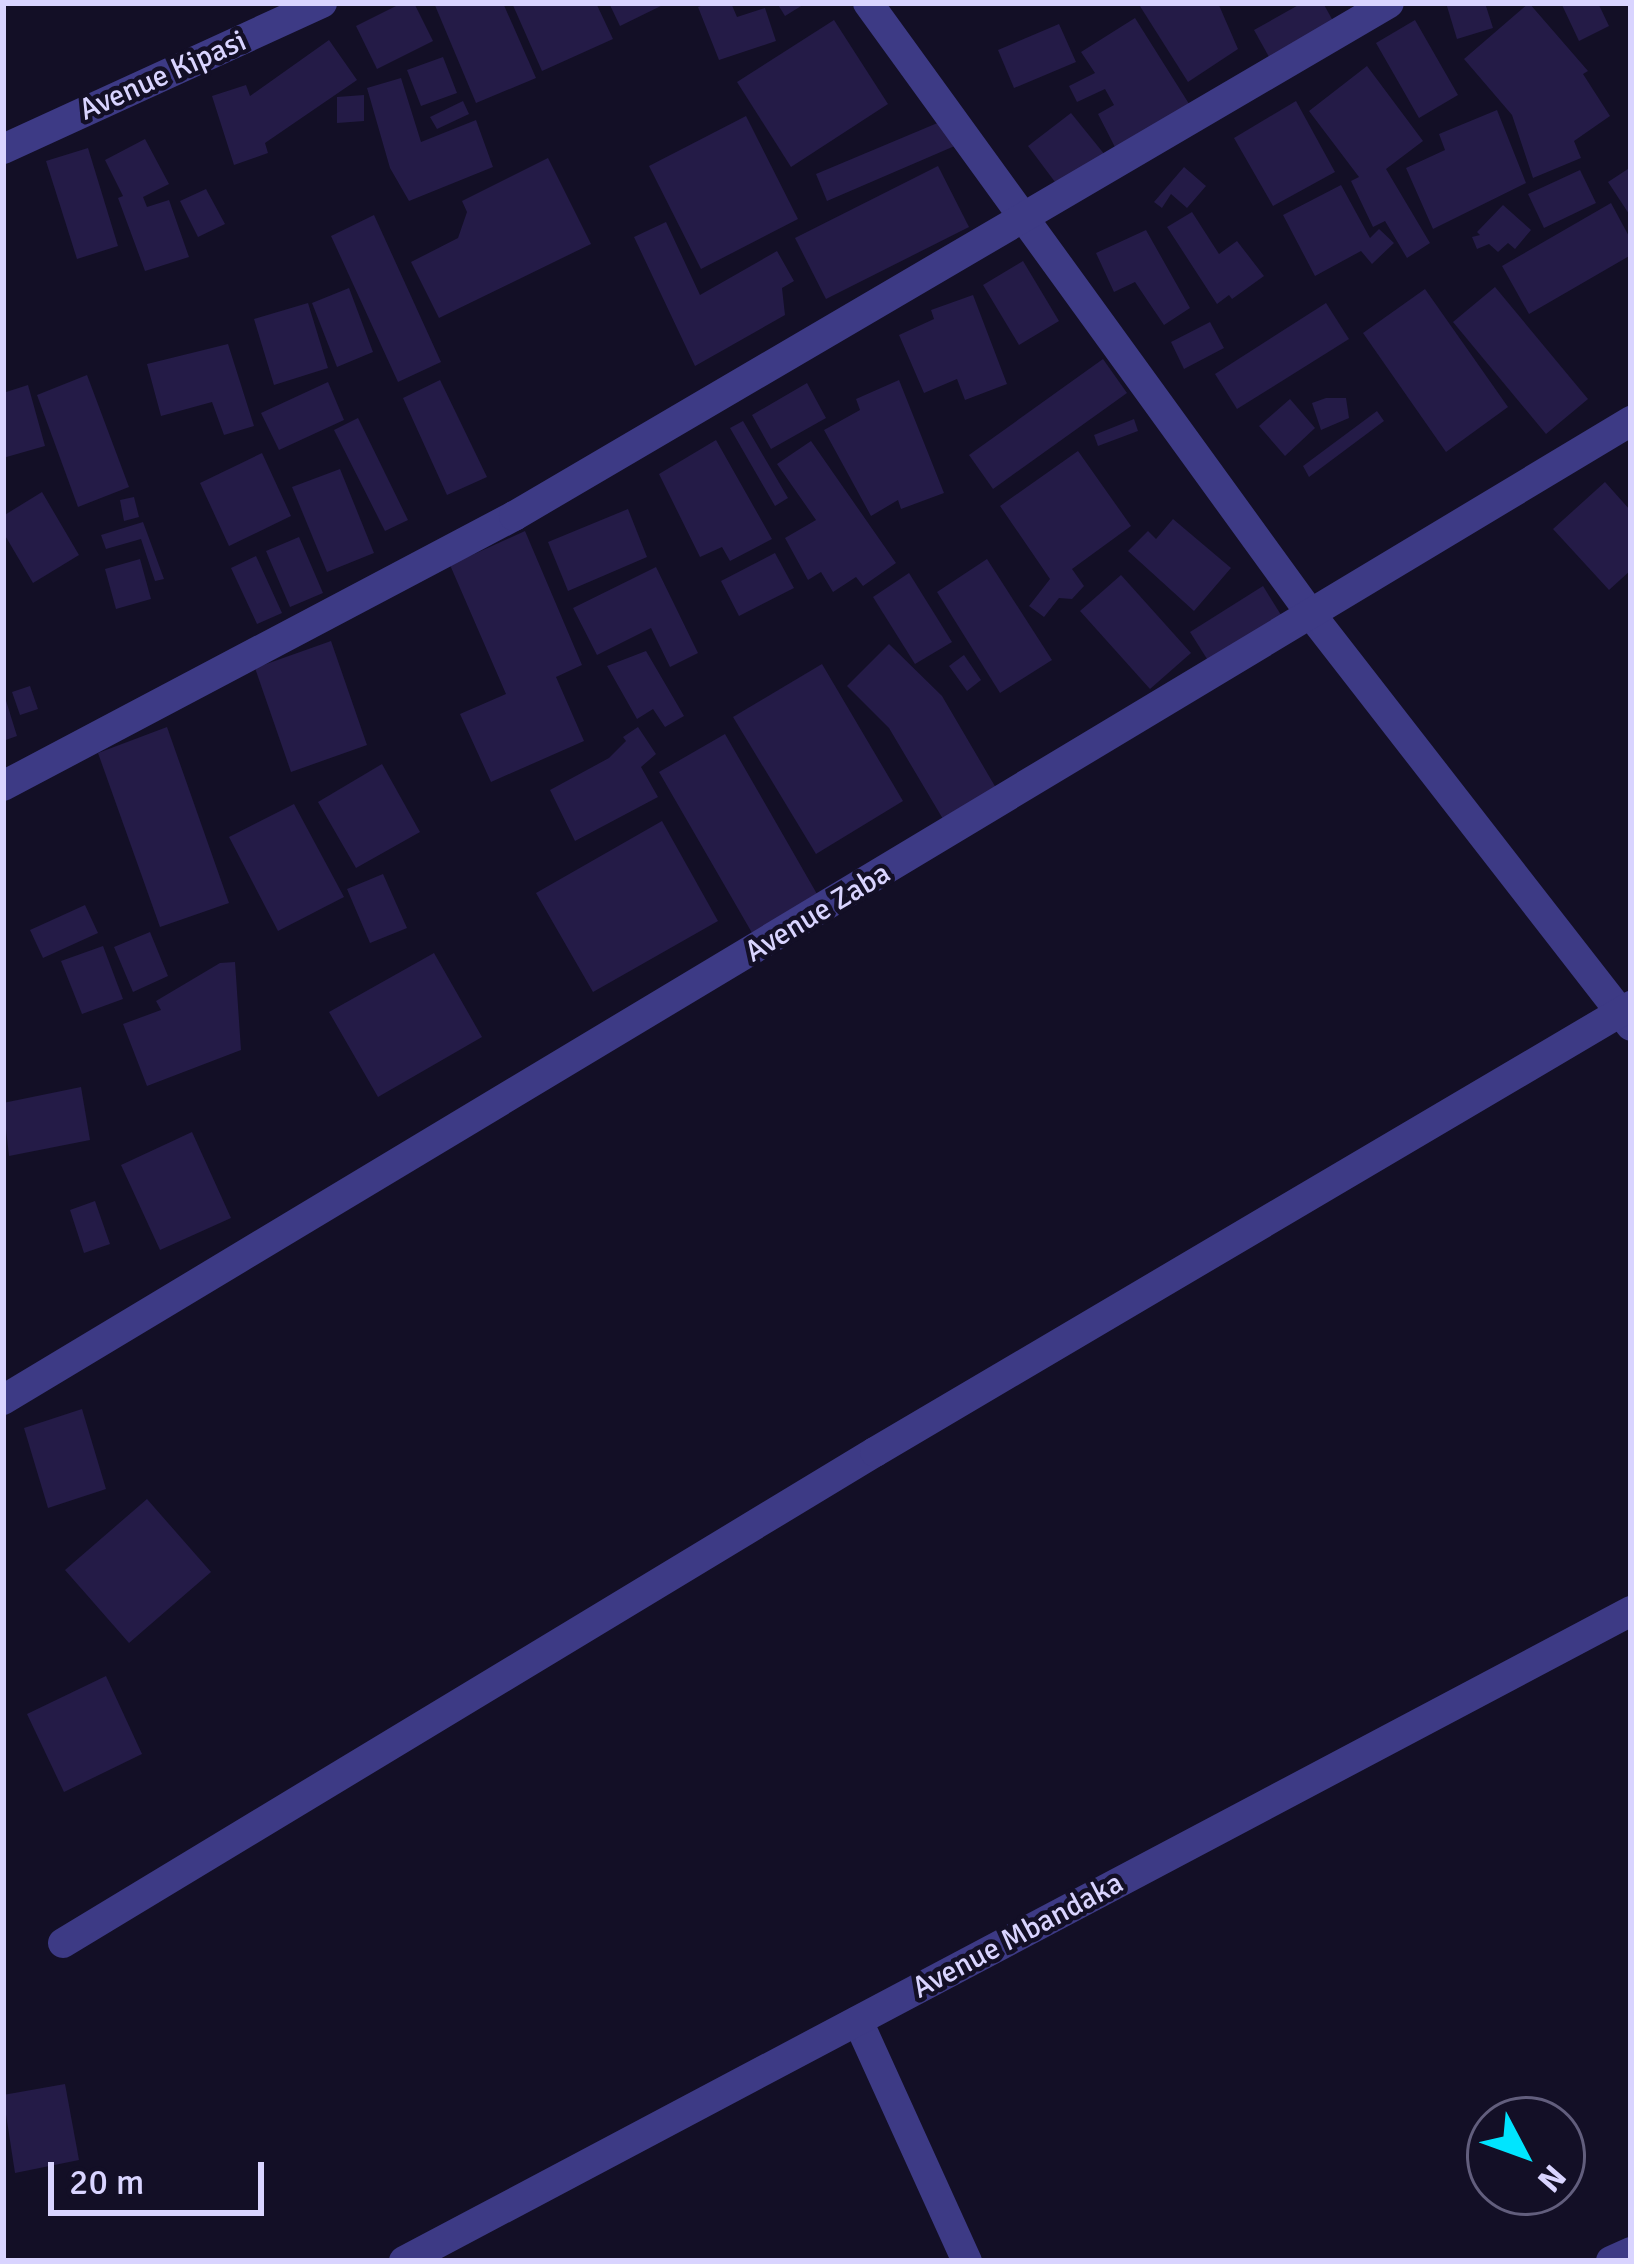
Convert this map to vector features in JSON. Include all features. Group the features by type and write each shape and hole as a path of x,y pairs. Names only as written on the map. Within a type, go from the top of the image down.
{"street":[{"name":"Avenue Kipasi","path":"3,148 322,3"},
{"path":"63,1943 896,1440 1628,1015 1313,617 868,3"},
{"path":"3,786 514,516 1389,3"},
{"name":"Avenue Zaba","path":"3,1400 1313,617 1631,421"},
{"name":"Avenue Mbandaka","path":"404,2261 1631,1611"},
{"path":"858,2021 967,2261"},
{"path":"1611,2261 1631,2252"}],"building":[{"path":"402,3 414,3 433,41 377,69 356,26"},
{"path":"434,3 503,3 536,78 476,103"},
{"path":"512,3 596,3 613,39 542,71"},
{"path":"609,3 667,3 620,26"},
{"path":"731,3 737,17 765,8 776,41 719,60 698,7"},
{"path":"777,3 806,3 785,16"},
{"path":"1138,3 1218,3 1238,49 1188,82"},
{"path":"1302,3 1323,3 1337,28 1273,64 1254,30"},
{"path":"1446,3 1485,3 1493,28 1457,39"},
{"path":"1529,3 1588,71 1583,74 1610,116 1574,141 1581,158 1533,178 1512,115 1464,59"},
{"path":"1598,3 1609,26 1579,41 1562,5"},
{"path":"1135,18 1191,107 1117,151 1098,114 1114,105 1105,89 1077,102 1069,86 1095,73 1081,52"},
{"path":"834,20 888,104 791,167 737,82"},
{"path":"1415,20 1458,95 1419,118 1376,43"},
{"path":"1059,24 1076,62 1014,88 998,50"},
{"path":"329,40 357,80 265,143 268,153 234,165 212,96 246,85 250,96"},
{"path":"443,57 457,93 421,106 407,70"},
{"path":"1367,66 1423,141 1386,169 1430,243 1407,258 1385,221 1373,227 1351,181 1359,177 1309,111"},
{"path":"401,78 421,142 476,120 493,167 409,201 390,168 367,88"},
{"path":"364,95 364,121 337,123 337,97"},
{"path":"463,101 469,114 437,129 430,117"},
{"path":"1296,101 1335,172 1273,206 1234,138"},
{"path":"1497,110 1526,183 1433,229 1406,168 1445,150 1439,134"},
{"path":"1071,113 1105,155 1061,190 1028,146"},
{"path":"746,116 798,219 701,269 649,166"},
{"path":"947,119 957,145 827,201 816,174"},
{"path":"145,139 169,184 143,197 147,207 169,200 189,257 145,271 118,198 123,196 105,160"},
{"path":"88,148 118,246 77,259 46,161"},
{"path":"548,158 591,244 439,318 411,262 458,238 467,212 462,201"},
{"path":"938,166 969,227 826,299 795,238"},
{"path":"1184,167 1206,186 1187,208 1171,194 1162,208 1154,202"},
{"path":"1631,167 1631,217 1608,182"},
{"path":"1580,170 1596,203 1544,228 1528,194"},
{"path":"1341,185 1370,238 1379,229 1394,243 1372,264 1361,251 1315,276 1283,215"},
{"path":"206,189 225,224 198,237 180,201"},
{"path":"1611,203 1631,240 1631,255 1529,314 1502,266"},
{"path":"1503,205 1531,230 1515,249 1508,243 1498,252 1489,244 1477,249 1472,237 1480,235 1477,232"},
{"path":"1192,212 1219,254 1237,241 1264,276 1217,304 1167,227"},
{"path":"374,215 441,362 398,382 331,236"},
{"path":"666,222 700,295 777,251 794,281 782,288 785,315 695,366 634,237"},
{"path":"1146,230 1190,308 1164,325 1135,282 1114,292 1096,253"},
{"path":"1023,261 1059,321 1019,345 983,285"},
{"path":"1495,287 1588,399 1546,434 1453,322"},
{"path":"349,288 373,352 337,367 312,303"},
{"path":"1425,289 1508,407 1446,452 1363,333"},
{"path":"973,295 1007,384 965,400 957,379 924,393 899,335 934,319 931,310"},
{"path":"308,303 328,368 274,385 254,319"},
{"path":"1326,303 1349,339 1237,409 1215,374"},
{"path":"1210,322 1224,348 1184,369 1171,342"},
{"path":"228,344 254,426 224,435 212,402 161,416 147,364"},
{"path":"1103,359 1127,393 993,489 969,455"},
{"path":"87,375 129,487 78,507 37,395"},
{"path":"440,380 487,477 447,495 403,398"},
{"path":"899,380 944,493 901,509 898,500 871,516 824,430 860,410 856,399"},
{"path":"328,382 344,420 279,450 261,413"},
{"path":"807,383 826,418 771,449 752,415"},
{"path":"28,385 45,446 3,458 3,393"},
{"path":"1346,398 1349,418 1321,430 1312,403"},
{"path":"1290,399 1315,428 1285,456 1259,426"},
{"path":"1377,411 1384,421 1309,477 1303,466"},
{"path":"358,418 408,520 385,531 334,430"},
{"path":"1134,419 1138,431 1098,446 1094,435"},
{"path":"743,421 788,498 775,506 730,428"},
{"path":"716,440 772,539 730,561 722,547 700,557 659,474"},
{"path":"811,441 896,563 863,586 856,577 833,592 821,572 808,580 785,538 816,520 777,464"},
{"path":"1078,451 1131,526 1072,569 1084,586 1072,599 1059,598 1044,617 1029,606 1050,579 1000,506"},
{"path":"262,453 291,516 229,546 200,483"},
{"path":"340,469 374,553 327,572 292,487"},
{"path":"1605,482 1631,511 1631,570 1609,590 1553,529"},
{"path":"42,492 79,555 33,583 3,532 3,516"},
{"path":"134,497 139,517 124,521 120,500"},
{"path":"628,509 647,557 568,591 548,542"},
{"path":"1173,519 1231,568 1194,611 1128,551 1148,531 1156,539"},
{"path":"143,522 164,579 155,581 141,539 106,549 101,535"},
{"path":"525,531 582,665 556,677 584,741 491,782 460,714 506,694 450,565"},
{"path":"299,537 323,593 290,607 266,551"},
{"path":"775,553 794,588 739,616 721,581"},
{"path":"256,556 282,613 257,624 231,568"},
{"path":"140,559 151,599 116,609 105,569"},
{"path":"987,559 1052,660 1000,693 937,592"},
{"path":"656,567 698,653 670,667 651,628 597,655 573,608"},
{"path":"909,573 952,642 915,664 873,597"},
{"path":"1121,575 1191,653 1150,689 1080,611"},
{"path":"1263,586 1286,623 1214,670 1190,632"},
{"path":"331,641 367,745 291,772 255,668"},
{"path":"889,644 942,696 996,788 943,819 889,728 847,686"},
{"path":"646,651 684,716 665,727 653,709 637,719 607,666"},
{"path":"964,655 981,680 967,691 949,666"},
{"path":"822,664 903,801 816,854 733,717"},
{"path":"30,686 38,709 20,715 12,692"},
{"path":"3,691 17,736 3,741"},
{"path":"167,727 229,903 160,927 98,753"},
{"path":"638,727 656,754 641,767 658,797 575,841 550,790 609,758 626,741 623,737"},
{"path":"725,734 821,901 755,938 659,772"},
{"path":"382,764 420,832 356,868 318,802"},
{"path":"294,804 344,897 278,931 229,837"},
{"path":"662,821 718,921 593,992 536,893"},
{"path":"383,874 407,928 370,943 347,889"},
{"path":"85,905 98,933 43,958 30,930"},
{"path":"150,932 168,976 133,992 114,947"},
{"path":"103,946 123,999 82,1014 61,961"},
{"path":"434,953 482,1037 378,1097 329,1012"},
{"path":"235,962 241,1050 147,1086 123,1024 161,1010 156,1001 220,963"},
{"path":"81,1087 90,1140 9,1156 3,1103"},
{"path":"192,1132 231,1218 160,1250 121,1165"},
{"path":"95,1201 110,1244 84,1253 70,1210"},
{"path":"82,1409 106,1489 48,1508 24,1428"},
{"path":"147,1499 211,1572 129,1643 65,1570"},
{"path":"106,1676 142,1754 64,1792 27,1714"},
{"path":"65,2084 79,2160 15,2173 3,2095"}]}
